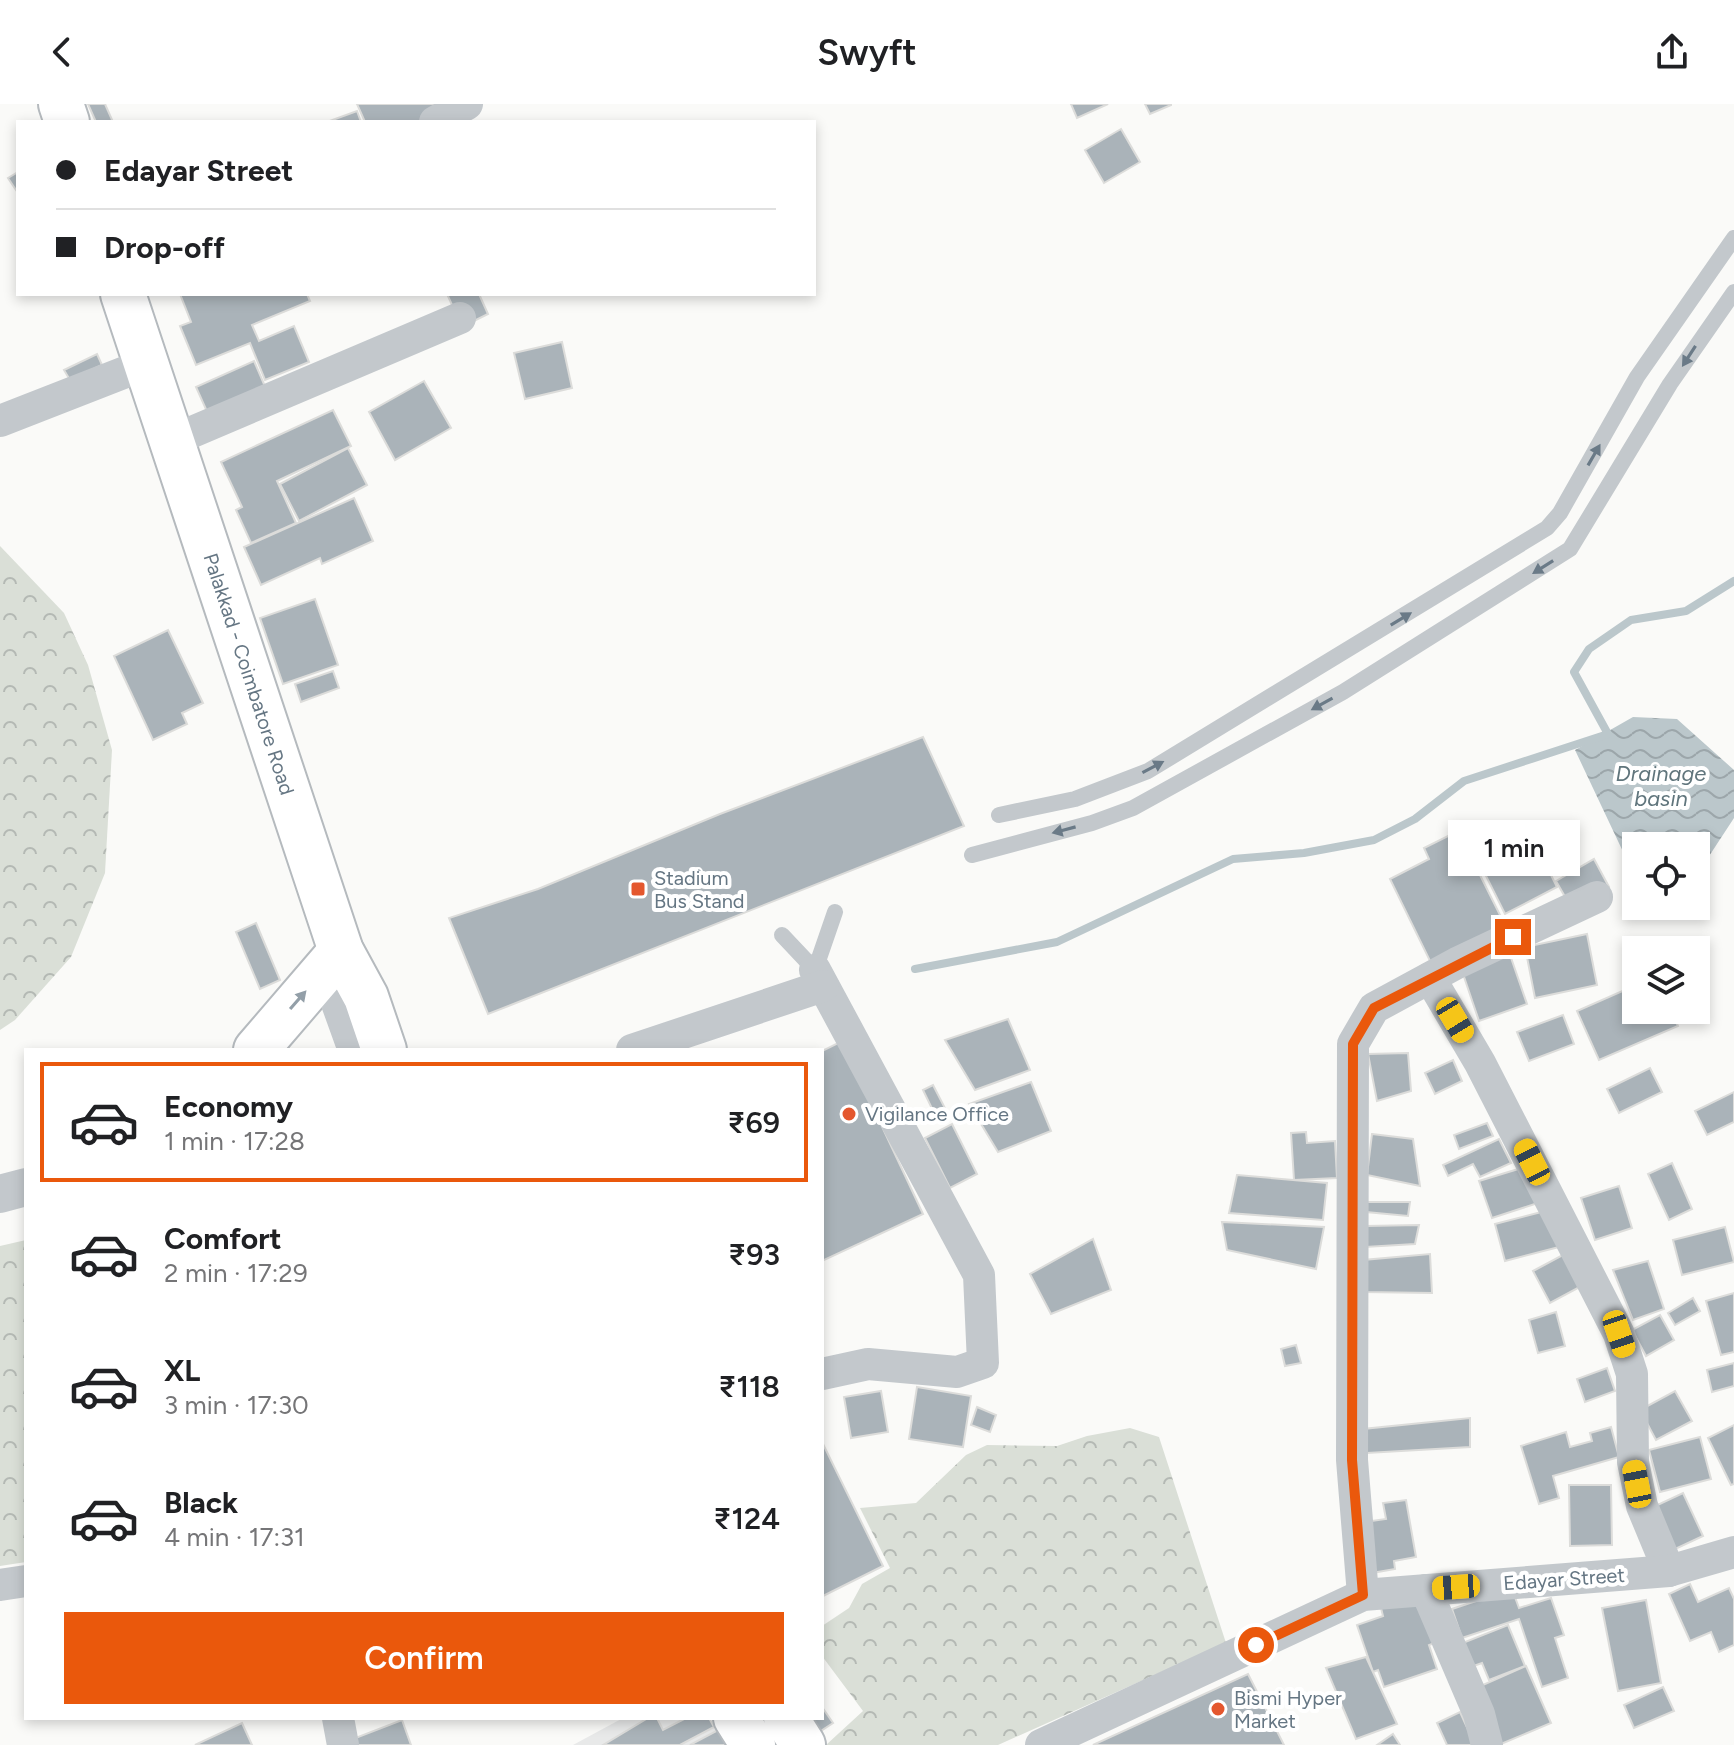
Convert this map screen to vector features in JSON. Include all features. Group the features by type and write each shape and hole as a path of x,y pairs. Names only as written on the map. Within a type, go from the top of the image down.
{"main road":[{"name":"Palakkad - Coimbatore Road","path":"124,296 341,951 366,997 383,1048"},
{"path":"258,1048 341,951"},
{"path":"737,1720 753,1745"},
{"path":"787,1720 803,1745"}],"street":[{"path":"439,120 467,104"},
{"path":"171,441 460,318"},
{"path":"0,421 146,364"},
{"path":"1363,1595 1352,1460 1353,1044 1374,1008 1597,897"},
{"path":"341,951 339,1000 356,1048"},
{"path":"637,1048 819,978 979,1275 983,1363 957,1372 868,1364 824,1374"},
{"path":"1430,978 1480,1063 1619,1334 1632,1374 1633,1462 1642,1506 1669,1571"},
{"path":"0,1194 24,1188"},
{"path":"0,1216 24,1211"},
{"name":"Edayar Street","path":"1041,1745 1363,1595 1669,1571 1734,1552"},
{"path":"0,1585 24,1581"},
{"path":"1426,1590 1479,1714 1487,1745"},
{"path":"338,1720 343,1745"}],"lane":[{"path":"999,815 1089,793 1148,771 1547,528 1567,502 1637,377 1734,238"},
{"path":"972,855 1098,821 1133,808 1343,692 1570,549 1670,384 1734,292"},
{"path":"1089,793 1098,821"},
{"path":"819,978 835,912"},
{"path":"782,935 819,978"}],"shaded area":[{"path":"619,1720 710,1720 724,1745 573,1745"}],"green space":[{"path":"0,546 64,613 88,665 112,750 105,873 71,957 15,1020 0,1030"},
{"path":"24,1240 24,1562 0,1566 0,1246"},
{"path":"1130,1428 1159,1437 1226,1643 998,1745 826,1745 863,1711 824,1659 824,1625 849,1608 862,1584 890,1568 860,1508 916,1503 966,1455 987,1445 1057,1446 1087,1436"}],"water":[{"name":"Drainage basin","path":"1633,717 1677,719 1734,770 1734,818 1710,855 1710,832 1622,832 1622,850 1575,750"}],"building":[{"path":"88,104 105,104 112,120 95,120"},
{"path":"357,104 460,104 425,120 364,120"},
{"path":"1071,104 1108,104 1077,118"},
{"path":"1145,104 1171,104 1171,105 1150,114"},
{"path":"357,111 360,120 332,120"},
{"path":"1121,129 1140,162 1104,183 1085,150"},
{"path":"16,173 16,190 8,178"},
{"path":"181,296 308,296 310,301 252,325 259,341 294,326 309,362 265,380 250,343 196,365 180,326 191,322"},
{"path":"448,296 480,296 488,314 462,327"},
{"path":"562,342 572,388 525,399 514,353"},
{"path":"97,354 102,365 70,380 64,370"},
{"path":"254,361 270,398 213,425 196,387"},
{"path":"424,381 451,428 395,460 369,412"},
{"path":"333,410 351,446 277,481 296,523 251,543 236,510 242,507 221,462"},
{"path":"348,448 367,485 299,521 280,484"},
{"path":"354,498 373,541 322,564 320,558 261,585 244,547"},
{"path":"315,599 338,665 283,684 260,618"},
{"path":"168,630 203,703 182,713 187,724 153,740 114,656"},
{"path":"333,671 339,688 301,702 295,684"},
{"path":"923,737 964,826 488,1014 449,918 538,889 720,814"},
{"path":"1458,831 1505,925 1431,963 1390,879 1429,859 1424,848"},
{"path":"1532,837 1557,887 1505,914 1480,864"},
{"path":"1594,859 1609,887 1572,909 1556,881"},
{"path":"256,923 280,980 260,989 236,932"},
{"path":"1587,934 1597,985 1535,998 1525,947"},
{"path":"1509,952 1527,1004 1479,1021 1461,968"},
{"path":"1622,991 1622,1024 1678,1026 1599,1060 1577,1011"},
{"path":"1563,1015 1574,1044 1529,1061 1517,1032"},
{"path":"1008,1019 1030,1070 975,1090 945,1040"},
{"name":"Vigilance Office","path":"842,1041 923,1214 824,1260 824,1050"},
{"path":"1408,1053 1411,1091 1377,1101 1368,1054"},
{"path":"1453,1060 1462,1081 1435,1094 1425,1073"},
{"path":"1650,1068 1662,1092 1619,1113 1607,1089"},
{"path":"1031,1082 1051,1131 998,1152 969,1104"},
{"path":"933,1085 949,1116 938,1121 923,1090"},
{"path":"1734,1092 1734,1122 1707,1135 1695,1111"},
{"path":"1487,1123 1493,1136 1459,1149 1454,1135"},
{"path":"952,1124 977,1174 950,1188 925,1138"},
{"path":"1306,1132 1307,1143 1335,1141 1337,1178 1294,1180 1291,1133"},
{"path":"1372,1134 1413,1139 1420,1186 1367,1175"},
{"path":"1499,1139 1511,1163 1480,1177 1473,1164 1448,1176 1443,1165"},
{"path":"1672,1163 1692,1209 1669,1220 1648,1174"},
{"path":"1528,1166 1541,1202 1492,1218 1479,1181"},
{"path":"1237,1175 1327,1183 1323,1220 1229,1213"},
{"path":"1619,1186 1632,1228 1595,1240 1581,1198"},
{"path":"1364,1202 1410,1202 1408,1216 1366,1212"},
{"path":"1549,1210 1559,1247 1505,1261 1495,1224"},
{"path":"1222,1222 1324,1227 1316,1269 1227,1250"},
{"path":"1419,1225 1415,1244 1365,1247 1366,1226"},
{"path":"1725,1227 1734,1262 1682,1275 1673,1240"},
{"path":"1093,1239 1111,1290 1051,1314 1030,1274"},
{"path":"1572,1250 1589,1282 1550,1303 1533,1271"},
{"path":"1430,1254 1432,1293 1364,1292 1363,1260"},
{"path":"1648,1261 1664,1309 1633,1320 1613,1270"},
{"path":"1734,1293 1734,1352 1721,1355 1706,1301"},
{"path":"1693,1298 1700,1311 1675,1325 1668,1313"},
{"path":"1556,1312 1565,1346 1538,1353 1529,1320"},
{"path":"1660,1315 1674,1340 1646,1356 1632,1330"},
{"path":"1296,1345 1301,1363 1285,1366 1281,1349"},
{"path":"1734,1363 1734,1386 1712,1392 1707,1370"},
{"path":"1607,1368 1615,1391 1585,1402 1577,1379"},
{"path":"917,1387 971,1396 963,1447 909,1439"},
{"path":"881,1391 888,1432 851,1438 844,1397"},
{"path":"1675,1391 1692,1421 1656,1440 1640,1410"},
{"path":"977,1407 996,1415 990,1432 971,1425"},
{"path":"1470,1418 1470,1447 1367,1453 1363,1429"},
{"path":"1734,1425 1734,1484 1731,1485 1708,1438"},
{"path":"1611,1427 1619,1457 1553,1476 1559,1498 1539,1504 1521,1446 1566,1432 1570,1447 1592,1441 1590,1433"},
{"path":"1700,1437 1711,1479 1660,1492 1649,1450"},
{"path":"824,1446 883,1566 824,1596"},
{"path":"1569,1485 1611,1485 1612,1545 1570,1546"},
{"path":"1683,1493 1703,1536 1671,1551 1651,1508"},
{"path":"1406,1500 1416,1557 1394,1561 1395,1569 1372,1573 1364,1522 1386,1519 1383,1503"},
{"path":"1690,1584 1698,1602 1729,1588 1734,1599 1734,1645 1719,1652 1711,1632 1690,1641 1669,1594"},
{"path":"1512,1589 1519,1608 1551,1598 1564,1635 1555,1638 1568,1678 1542,1687 1519,1619 1462,1638 1452,1609"},
{"path":"1421,1594 1437,1642 1429,1645 1437,1669 1384,1687 1378,1670 1373,1672 1357,1625 1383,1616 1381,1608"},
{"path":"1646,1600 1661,1683 1618,1691 1602,1608"},
{"path":"1508,1625 1525,1666 1489,1680 1482,1663 1465,1669 1455,1646"},
{"path":"1366,1657 1397,1724 1356,1739 1326,1668"},
{"path":"1526,1666 1551,1723 1501,1744 1476,1688"},
{"name":"Bismi Hyper Market","path":"1248,1674 1284,1745 1093,1745"},
{"path":"1663,1687 1674,1711 1634,1728 1624,1705"},
{"path":"824,1710 833,1723 813,1736 802,1720 824,1720"},
{"path":"1460,1712 1475,1745 1447,1745 1437,1723"},
{"path":"402,1720 411,1745 346,1745 345,1742"},
{"path":"645,1720 658,1720 663,1730 682,1720 710,1720 714,1727 680,1745 603,1745"},
{"path":"242,1723 252,1745 195,1745"},
{"path":"720,1729 729,1745 690,1745"},
{"path":"1393,1734 1400,1745 1377,1745"}],"waterway":[{"path":"915,969 1057,942 1233,859 1304,853 1374,840 1415,819 1464,781 1608,734 1574,672 1589,649 1631,620 1686,611 1734,581"}],"place":[{"name":"Stadium Bus Stand","path":"638,889"},
{"name":"Vigilance Office","path":"849,1114"},
{"name":"Bismi Hyper Market","path":"1218,1709"}],"route":[{"path":"1256,1645 1363,1595 1352,1460 1350,1278 1353,1044 1374,1008 1513,937"}]}
